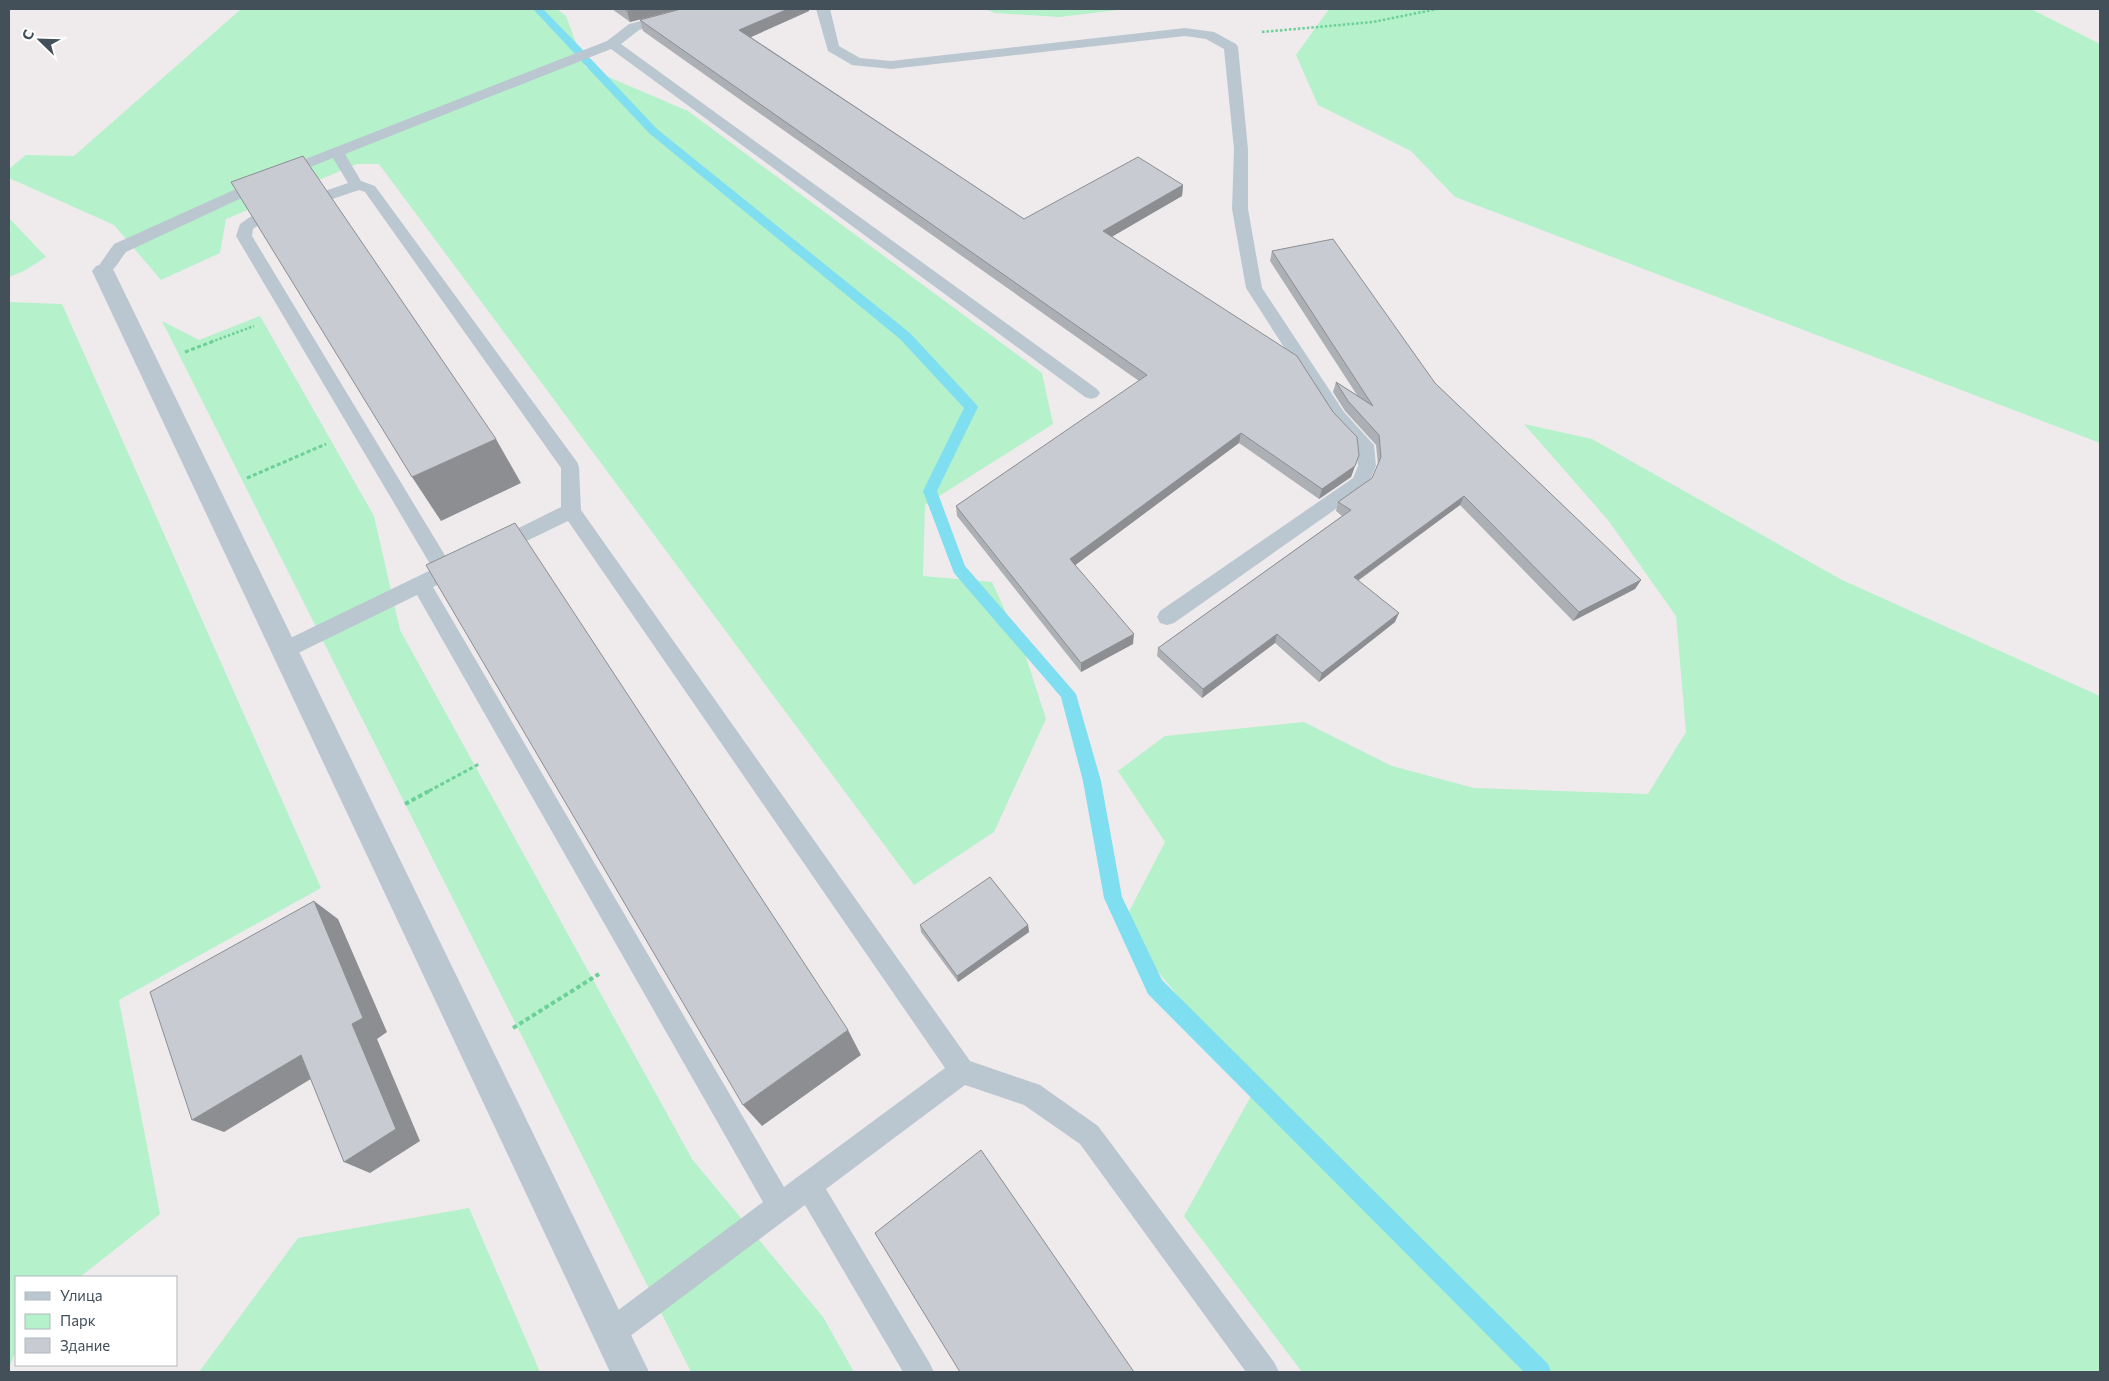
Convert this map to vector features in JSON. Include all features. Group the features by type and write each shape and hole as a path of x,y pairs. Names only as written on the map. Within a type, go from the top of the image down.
{"street":[{"path":"103,272 630,1372"}],"lane":[{"path":"103,272 120,248 290,170 612,44 634,27 701,9"},
{"path":"823,9 833,48 857,62 891,65 1185,32 1209,35 1231,47 1241,149 1240,209 1254,288 1338,417 1365,445 1367,466 1360,482 1167,617"},
{"path":"612,44 1091,393"},
{"path":"337,152 357,186"},
{"path":"462,564 360,430 289,312 244,236 246,228 256,220 349,187 370,188 570,467 571,511 962,1071 1031,1094 1089,1135 1264,1372"},
{"path":"285,650 571,511"},
{"path":"421,584 780,1207"},
{"path":"611,1333 962,1071"},
{"path":"808,1186 919,1372"}],"path":[{"path":"1209,35 1345,24 1420,14 1437,9"},
{"path":"149,367 289,312"},
{"path":"210,494 360,430"},
{"path":"368,824 513,745"},
{"path":"476,1051 634,952"}],"green space":[{"path":"241,9 557,9 566,16 585,67 688,111 1042,373 1053,424 925,505 923,576 992,582 1026,657 1046,719 994,832 914,885 379,164 357,164 226,219 220,253 161,280 114,225 9,178 9,169 26,155 74,156"},
{"path":"985,9 1127,9 1059,17 995,13"},
{"path":"1329,9 2031,9 2100,44 2100,443 1455,197 1411,151 1318,105 1296,55"},
{"path":"9,218 46,257 24,271 9,277"},
{"path":"9,302 62,304 321,888 119,1000 160,1214 81,1276 15,1276 15,1353 9,1368"},
{"path":"260,316 374,516 400,630 692,1159 823,1317 854,1372 691,1372 162,321 199,340"},
{"path":"1524,424 1592,439 1842,580 2100,696 2100,1372 1302,1372 1184,1216 1255,1089 1121,927 1165,842 1118,771 1165,736 1304,722 1392,766 1474,788 1648,794 1686,732 1676,616 1608,520"},
{"path":"469,1208 540,1372 199,1372 298,1238"}],"building":[{"path":"681,9 788,9 739,30 1024,219 1138,157 1183,185 1103,231 1297,356 1333,412 1357,437 1359,455 1355,466 1322,489 1241,433 1070,559 1134,634 1081,663 956,506 1147,375 640,20"},
{"path":"303,156 496,439 412,477 231,182"},
{"path":"1333,239 1435,383 1641,580 1579,612 1464,496 1354,577 1399,613 1322,673 1277,634 1203,689 1158,648 1351,510 1338,502 1372,478 1381,457 1379,435 1348,401 1336,382 1373,406 1272,251"},
{"path":"515,523 848,1030 743,1105 426,565"},
{"path":"990,877 1028,925 957,976 920,925"},
{"path":"314,901 363,1018 352,1024 396,1129 344,1162 301,1055 192,1120 150,992"},
{"path":"981,1150 1134,1372 960,1372 875,1233"}],"waterway":[{"path":"538,9 579,52"},
{"path":"586,60 653,131 905,336 971,407 930,491 959,569 1068,694 1092,781 1113,898 1155,987 1540,1372"}]}
